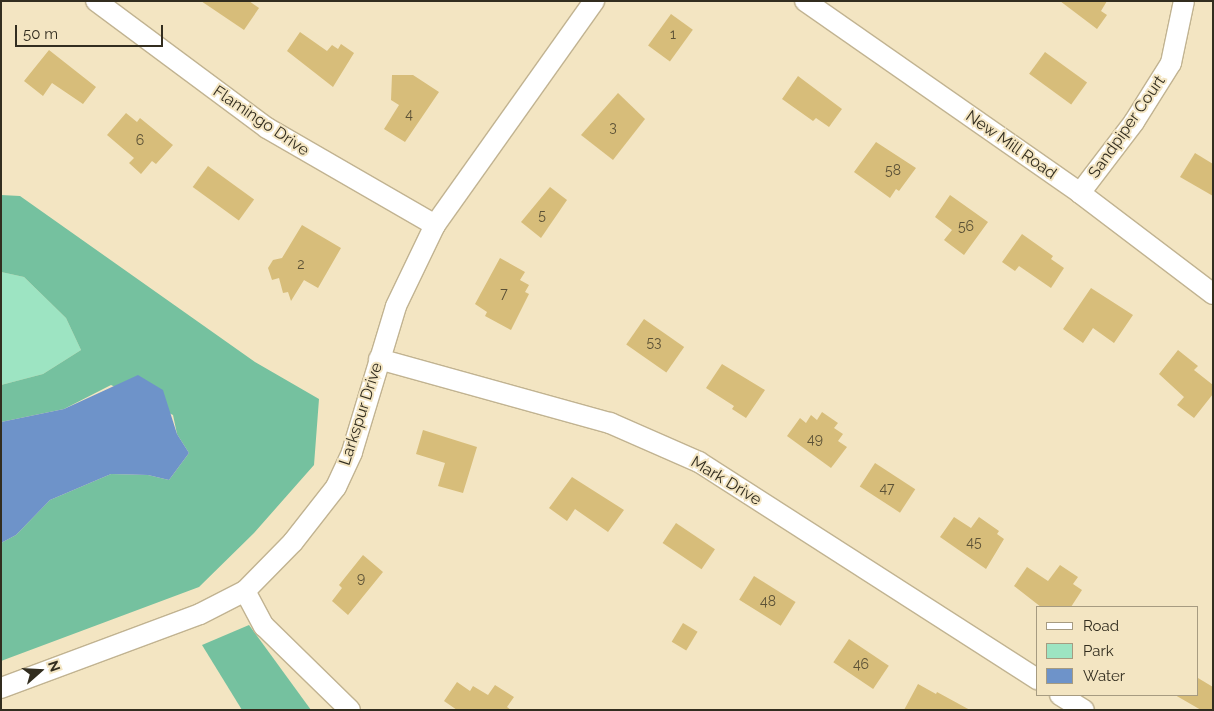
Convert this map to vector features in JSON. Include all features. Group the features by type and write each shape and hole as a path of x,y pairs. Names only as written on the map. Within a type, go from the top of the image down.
{"street":[{"name":"Flamingo Drive","path":"96,1 267,128 435,225"},
{"name":"Larkspur Drive","path":"1,688 200,614 245,591 293,542 336,487 352,452 396,306 435,225 594,1"},
{"name":"New Mill Road","path":"805,1 1080,193 1213,294"},
{"name":"Sandpiper Court","path":"1080,193 1134,122 1171,63 1184,1"},
{"name":"Mark Drive","path":"379,359 610,423 699,462 1036,679"},
{"path":"245,591 264,626 350,710"},
{"path":"1062,696 1084,710"}],"green space":[{"path":"1,195 20,196 255,362 319,399 314,465 254,533 199,587 1,661 1,543 16,535 50,500 111,474 148,475 169,480 189,453 177,434 173,415 111,385 64,409 1,422 1,385 43,374 81,350 66,318 24,277 1,272"},
{"path":"1,272 24,277 66,318 81,350 43,374 1,385"},
{"path":"249,625 311,710 242,710 202,645"}],"water":[{"path":"138,375 163,390 177,434 189,453 169,480 148,475 111,474 50,500 16,535 1,543 1,422 64,409"}],"building":[{"path":"201,1 249,1 259,8 244,30"},
{"path":"1060,1 1107,1 1101,11 1107,15 1097,29"},
{"path":"671,14 693,30 670,61 648,46"},
{"path":"300,32 327,51 332,45 338,49 341,44 354,53 333,87 287,51"},
{"path":"49,50 96,87 83,104 52,83 43,96 24,81"},
{"path":"1045,52 1087,83 1071,104 1029,74"},
{"path":"392,75 413,75 439,92 405,142 384,129 399,105 391,100"},
{"path":"798,76 842,109 829,127 816,118 813,121 782,99"},
{"path":"618,93 645,119 613,160 581,135"},
{"path":"126,113 137,122 140,118 173,145 156,164 152,161 141,174 129,163 134,158 107,135"},
{"path":"876,142 916,168 899,191 896,189 890,198 854,172"},
{"path":"1195,153 1213,164 1213,196 1180,177"},
{"path":"208,166 254,200 239,221 193,187"},
{"path":"550,187 567,200 541,238 521,222"},
{"path":"950,195 988,222 964,255 944,240 952,230 935,217"},
{"path":"302,225 341,248 318,288 304,280 291,301 288,292 283,293 279,278 272,280 268,268 273,260 282,258"},
{"path":"1022,234 1053,256 1051,259 1064,268 1051,288 1019,266 1015,271 1002,262"},
{"path":"500,258 525,272 520,280 529,285 525,292 529,294 511,330 485,316 487,312 475,304"},
{"path":"1091,288 1133,315 1114,343 1093,328 1083,343 1063,329"},
{"path":"644,319 684,347 666,372 626,344"},
{"path":"1178,350 1198,366 1194,370 1213,385 1213,394 1194,418 1177,405 1184,397 1159,374"},
{"path":"722,364 765,390 746,418 732,409 734,406 706,388"},
{"path":"822,412 838,423 834,428 843,434 838,441 847,447 831,468 787,436 800,418 806,423 811,415 817,420"},
{"path":"423,430 477,447 463,493 438,486 445,463 416,454"},
{"path":"875,463 915,489 900,513 860,486"},
{"path":"572,477 624,510 608,532 575,509 567,521 549,508"},
{"path":"954,517 971,528 979,517 999,531 997,534 1004,539 986,569 940,537"},
{"path":"676,523 715,549 702,569 663,543"},
{"path":"363,555 383,572 348,615 332,601 342,588 339,585"},
{"path":"1060,565 1078,577 1073,584 1082,590 1072,606 1040,606 1014,586 1027,567 1048,581"},
{"path":"754,576 796,602 781,626 739,600"},
{"path":"683,623 698,632 686,651 672,642"},
{"path":"849,639 889,666 873,689 833,662"},
{"path":"1199,679 1213,687 1213,710 1201,710 1177,696 1199,696"},
{"path":"457,682 470,691 473,686 488,695 495,685 514,697 507,707 511,710 457,710 444,701"},
{"path":"918,684 936,694 937,692 970,710 904,710"}]}
